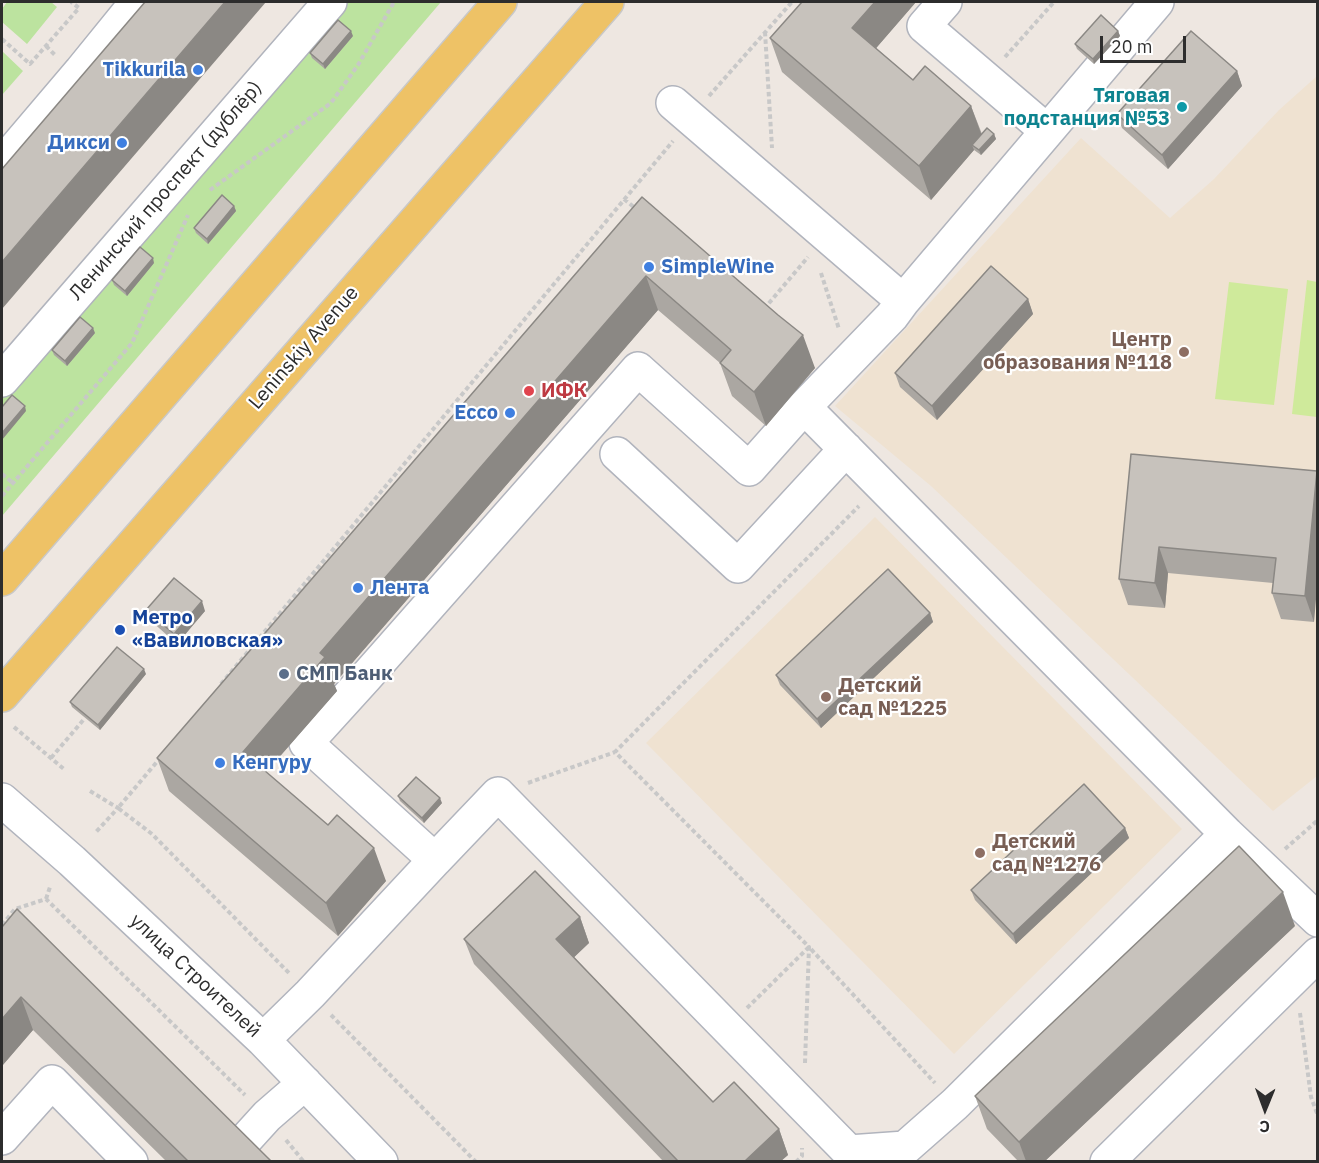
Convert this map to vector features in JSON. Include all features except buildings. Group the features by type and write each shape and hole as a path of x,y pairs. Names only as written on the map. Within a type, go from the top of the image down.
{"main road":[{"path":"2,579 500,2"},
{"name":"Leninskiy Avenue","path":"2,695 607,2"}],"street":[{"path":"2,164 137,2"},
{"name":"Ленинский проспект (дублёр)","path":"3,375 330,2"},
{"path":"945,2 924,26 1047,131"},
{"path":"435,860 306,743 638,369 749,469 804,407 892,316 903,300 1157,2"},
{"path":"682,110 903,300"},
{"path":"804,407 1227,834 1317,921"},
{"path":"617,454 738,566 846,449"},
{"path":"263,1040 310,994 498,794 804,1105 845,1157 912,1155 955,1104 1227,834"},
{"name":"улица Строителей","path":"2,800 72,861 263,1040 381,1161"},
{"path":"1107,1161 1306,966"},
{"path":"2,1138 52,1082 131,1161"},
{"path":"237,1149 267,1116 305,1083"}],"path":[{"path":"2,39 30,64 79,8 71,2"},
{"path":"202,196 331,103 358,65 394,2"},
{"path":"682,110 765,32 792,2"},
{"path":"987,79 1054,2"},
{"path":"765,32 775,190"},
{"path":"624,199 642,214"},
{"path":"2,496 132,343 189,213"},
{"path":"760,314 814,249"},
{"path":"821,272 849,361"},
{"path":"2,474 13,483"},
{"path":"498,794 615,752 881,484"},
{"path":"254,645 262,651"},
{"path":"51,758 86,718"},
{"path":"14,727 65,770"},
{"path":"615,752 809,948 955,1104"},
{"path":"90,791 118,807 95,833"},
{"path":"1277,844 1283,851 1317,820"},
{"path":"46,899 50,887"},
{"path":"2,925 15,909 46,899"},
{"path":"46,899 267,1116 304,1161"},
{"path":"727,1027 809,948"},
{"path":"796,1161 802,1156 809,948"},
{"path":"1306,966 1311,1096 1317,1116"}],"shaded area":[{"name":"Центр образования №118","path":"1317,76 1317,776 1273,811 931,486 835,406 1081,138 1170,218 1214,179 1279,110"},
{"path":"875,517 1182,829 954,1054 646,743"}],"green space":[{"path":"7,2 51,2 57,7 27,44 2,22 2,9"},
{"path":"347,2 441,2 2,516 2,398"},
{"path":"2,51 23,71 2,95"},
{"path":"1307,280 1317,282 1317,417 1292,414"},
{"path":"1229,282 1288,289 1274,405 1215,399"}],"place":[{"name":"Tikkurila","path":"198,70"},
{"name":"Тяговая подстанция №53","path":"1182,107"},
{"name":"Дикси","path":"122,143"},
{"name":"SimpleWine","path":"649,267"},
{"name":"Центр образования №118","path":"1184,352"},
{"name":"ИФК","path":"529,391"},
{"name":"Ecco","path":"510,413"},
{"name":"Лента","path":"358,588"},
{"name":"Метро «Вавиловская»","path":"120,630"},
{"name":"СМП Банк","path":"284,674"},
{"name":"Детский сад №1225","path":"826,697"},
{"name":"Кенгуру","path":"220,763"},
{"name":"Детский сад №1276","path":"980,853"}]}
